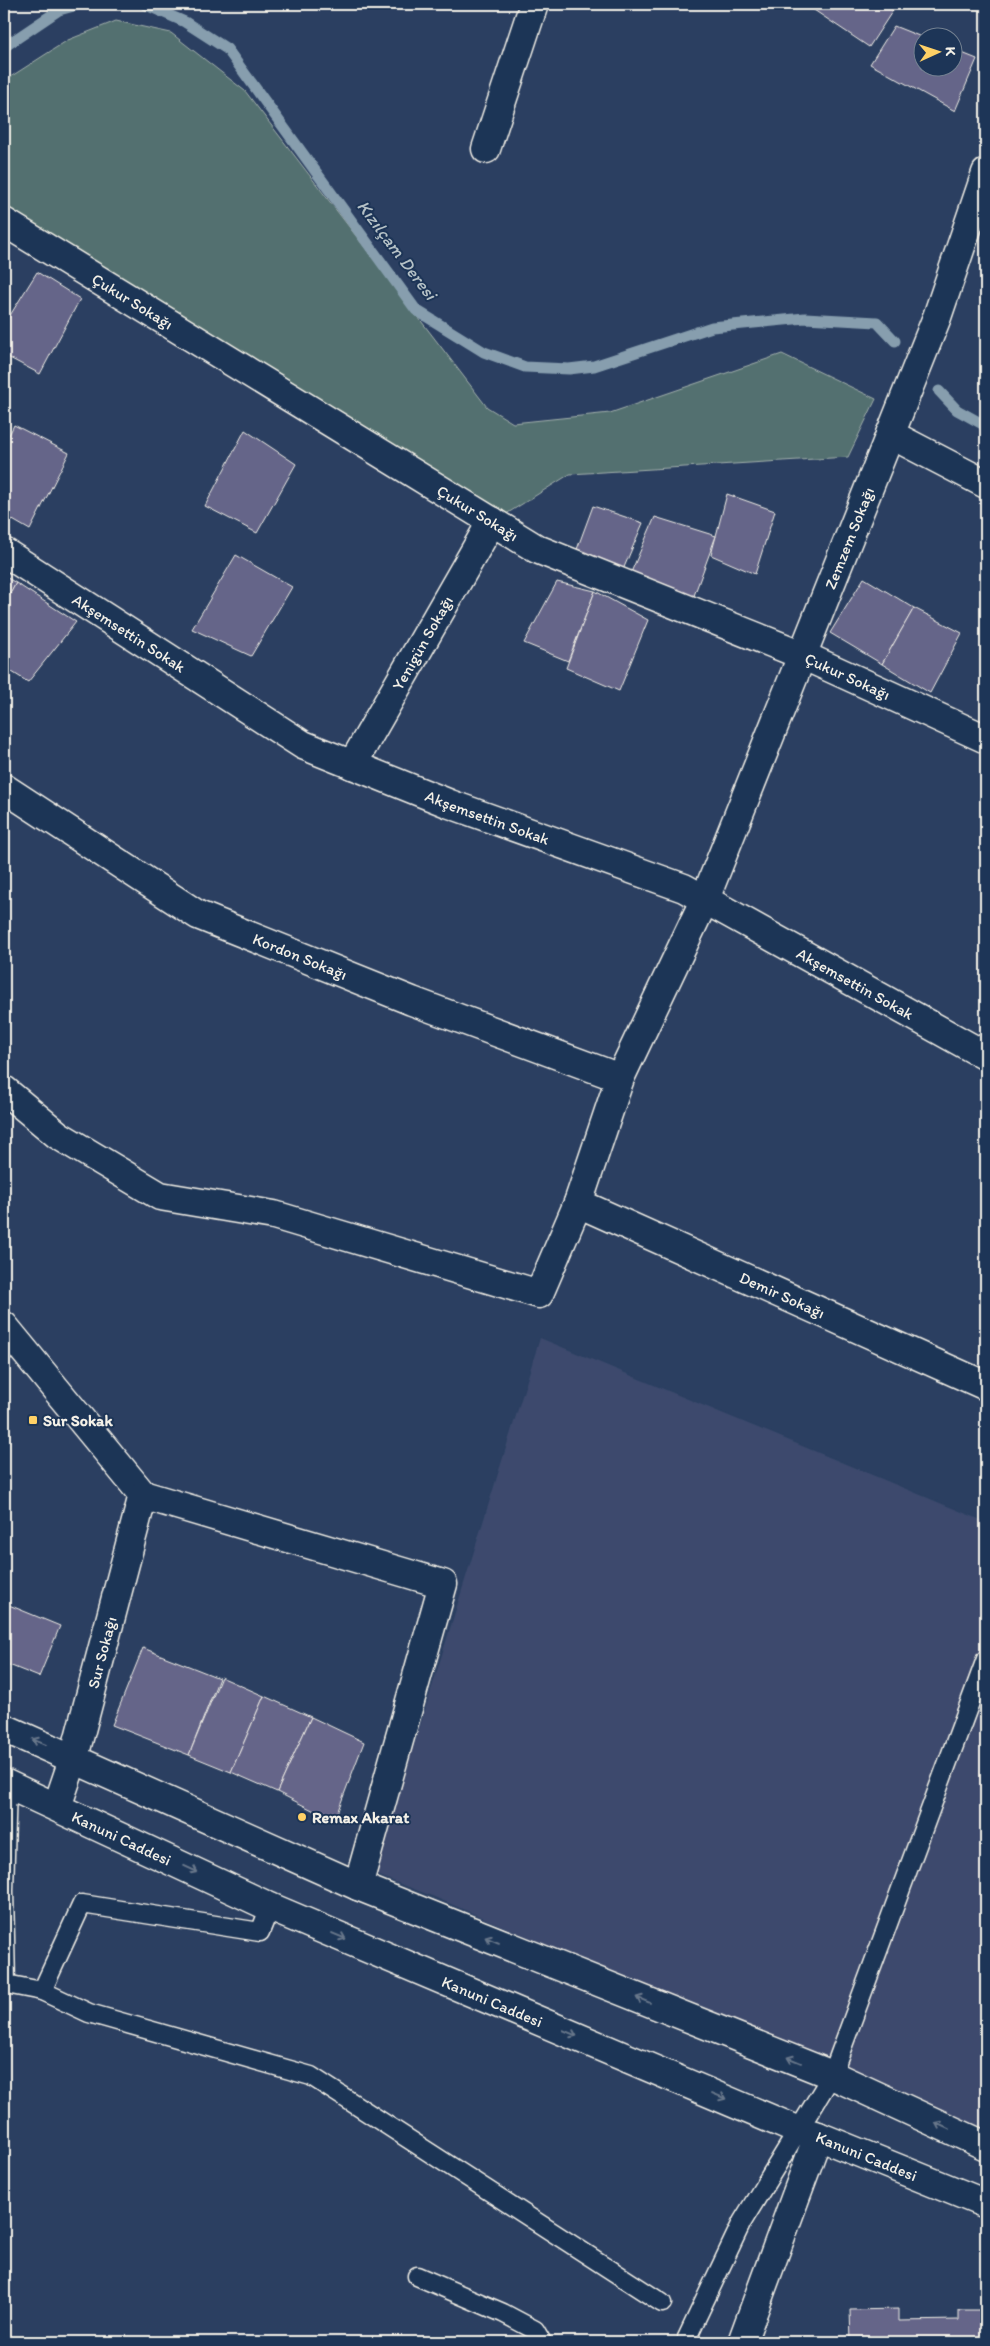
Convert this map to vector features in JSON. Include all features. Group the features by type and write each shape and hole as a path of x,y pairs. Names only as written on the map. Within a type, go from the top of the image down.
{"street":[{"path":"486,149 534,4"},
{"name":"Zemzem Sokağı","path":"4,1090 58,1135 160,1196 274,1215 539,1294 578,1203 620,1078 705,899 937,317 986,173"},
{"name":"Çukur Sokağı","path":"4,222 538,548 802,655 986,739"},
{"path":"890,434 986,484"},
{"name":"Yenigün Sokağı","path":"352,765 492,521"},
{"name":"Akşemsettin Sokak","path":"4,552 303,745 450,804 684,888 986,1056"},
{"name":"Kordon Sokağı","path":"4,788 198,915 412,1001 620,1078"},
{"name":"Demir Sokağı","path":"578,1203 986,1386"},
{"path":"4,1326 143,1495 443,1584 358,1886"},
{"path":"4,1354 32,1361"},
{"name":"Sur Sokağı","path":"57,1807 74,1757 143,1495"},
{"path":"4,1728 74,1757 358,1886 832,2076 986,2146"},
{"name":"Kanuni Caddesi","path":"5,1784 270,1906 808,2133 986,2204"},
{"path":"742,2342 808,2133"}],"lane":[{"path":"685,2342 742,2222 808,2133 832,2076 986,1658"},
{"path":"5,1784 4,1891 6,1984 42,1991 89,2013 312,2076 662,2303"},
{"path":"42,1991 82,1904 260,1932 270,1906"},
{"path":"417,2276 535,2330 542,2342"}],"shaded area":[{"path":"540,1338 986,1522 986,2133 432,1896 374,1874"}],"green space":[{"path":"116,21 171,33 245,91 487,407 513,423 610,413 782,354 876,399 848,457 570,474 503,516 4,215 4,81 68,40"}],"building":[{"path":"805,4 897,4 869,47"},
{"path":"894,26 912,33 912,78 962,78 962,53 977,59 955,111 870,64"},
{"path":"37,272 80,299 40,374 4,355 4,325"},
{"path":"14,425 69,453 30,530 4,515 4,445"},
{"path":"245,430 296,464 257,533 205,506"},
{"path":"727,494 775,511 755,574 711,555"},
{"path":"593,506 643,523 622,572 576,552"},
{"path":"655,517 716,536 692,601 629,577"},
{"path":"236,555 292,587 251,656 192,629"},
{"path":"4,576 16,583 4,605"},
{"path":"864,578 914,608 882,664 830,633"},
{"path":"557,582 595,591 568,661 524,643"},
{"path":"16,583 76,622 28,682 4,667 4,605"},
{"path":"595,591 648,620 619,691 566,668"},
{"path":"914,608 962,633 930,693 882,664"},
{"path":"4,1603 60,1626 39,1677 4,1663"},
{"path":"143,1648 219,1678 189,1755 112,1725"},
{"path":"221,1677 264,1696 231,1772 189,1755"},
{"path":"264,1696 311,1717 277,1792 231,1772"},
{"path":"311,1717 364,1742 334,1821 277,1792"},
{"path":"898,2309 898,2321 959,2320 959,2310 986,2310 986,2342 851,2342 850,2310"}],"waterway":[{"name":"Kızılçam Deresi","path":"4,47 59,10 81,4"},
{"name":"Kızılçam Deresi","path":"144,4 185,22 227,49 416,310 484,352 525,367 569,369 594,366 712,327 805,318 877,322 895,341"},
{"name":"Kızılçam Deresi","path":"939,391 957,410 986,426"}],"place":[{"name":"Sur Sokak","path":"33,1420"},
{"name":"Remax Akarat","path":"302,1817"}]}
